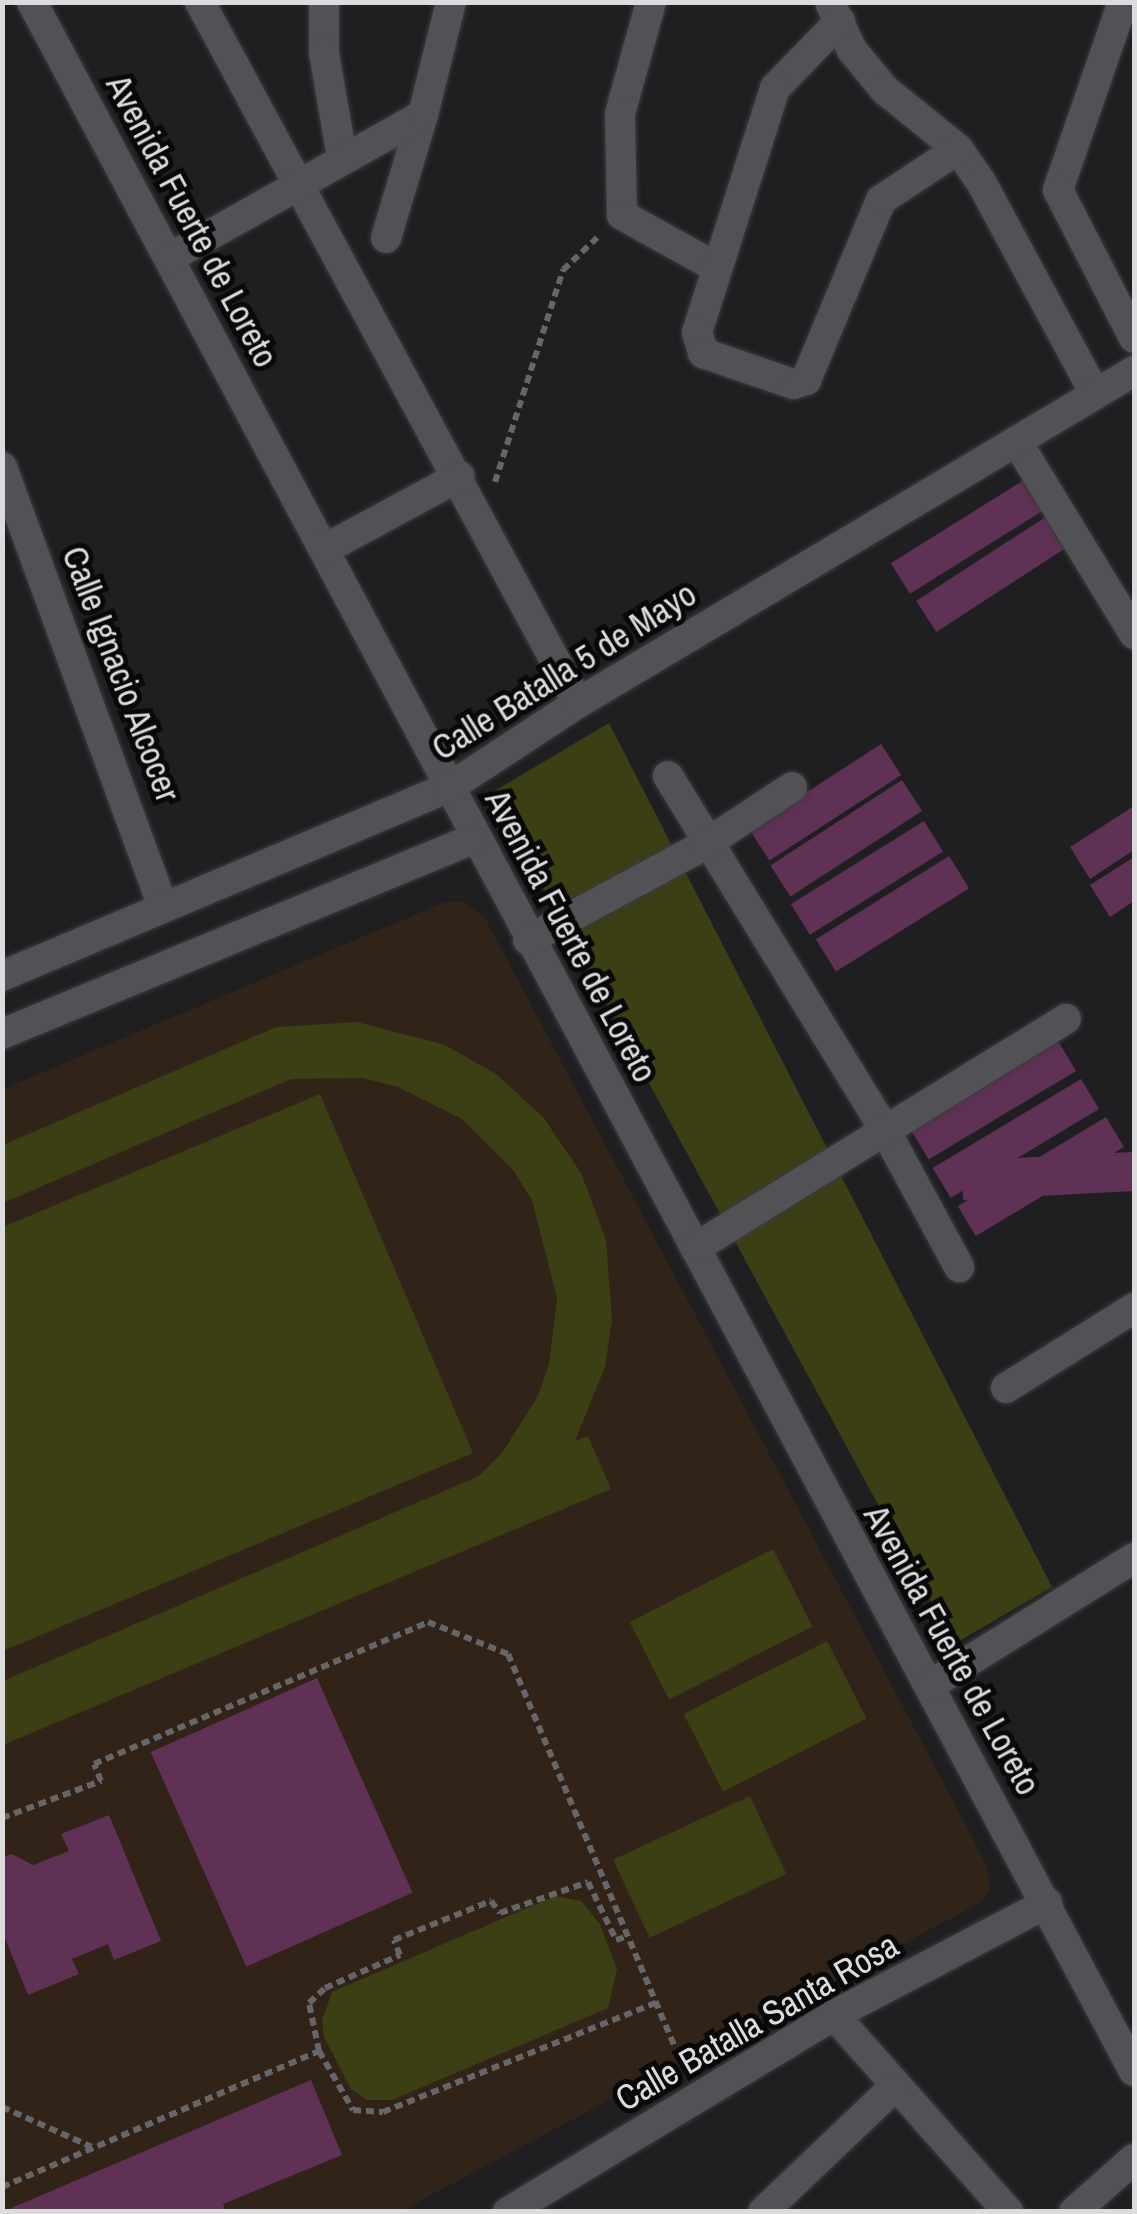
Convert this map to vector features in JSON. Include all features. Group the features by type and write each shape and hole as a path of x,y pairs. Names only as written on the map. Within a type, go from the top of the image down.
{"street":[{"name":"Avenida Fuerte de Loreto","path":"32,2 325,549 450,788 473,840 1047,1903 1134,2072"},
{"path":"200,2 297,186 460,476 578,702"},
{"path":"324,2 324,53 342,157"},
{"path":"386,238 451,2"},
{"path":"651,2 620,114 622,215 716,268"},
{"path":"1126,7 1058,196 1134,338"},
{"path":"958,149 882,200 812,373 800,383 710,357 697,346 716,268 776,88 835,12 852,50 885,90 958,149 1094,394"},
{"path":"169,258 423,114"},
{"name":"Calle Batalla 5 de Mayo","path":"2,976 450,788 578,702 1134,372"},
{"path":"1017,442 1134,634"},
{"name":"Calle Ignacio Alcocer","path":"2,467 163,908"},
{"path":"325,549 460,476"},
{"path":"668,776 884,1130 959,1267"},
{"path":"528,940 706,844 792,787"},
{"path":"2,1034 473,840"},
{"path":"695,1248 1066,1019"},
{"path":"1006,1388 1134,1308"},
{"path":"929,1686 1134,1558"},
{"name":"Calle Batalla Santa Rosa","path":"508,2212 834,2015 1047,1903"},
{"path":"834,2015 893,2088 1008,2212"},
{"path":"763,2212 893,2088"},
{"path":"1074,2212 1134,2159"}],"path":[{"path":"483,519 563,270 622,215"},
{"path":"2,1818 100,1781 94,1764 428,1622 508,1654 681,2062"},
{"path":"628,1936 616,1940 588,1882 500,1914 491,1901 394,1940 400,1956 325,1988 309,2003 319,2051 353,2110 382,2112 656,2003"},
{"path":"2,2187 319,2051"},
{"path":"2,2107 92,2146"}],"shaded area":[{"path":"462,901 483,915 501,948 969,1831 988,1869 990,1890 980,1903 401,2211 3,2212 3,1089 445,902"}],"green space":[{"path":"609,723 1052,1587 954,1644 491,793"},
{"path":"357,1022 445,1045 496,1074 543,1117 581,1173 606,1240 612,1320 605,1367 575,1441 588,1436 611,1489 3,1745 3,1681 479,1476 502,1453 538,1396 549,1364 557,1298 532,1200 513,1170 462,1119 398,1087 363,1078 291,1079 3,1203 3,1145 276,1027"},
{"path":"320,1094 473,1453 3,1651 3,1227"},
{"path":"773,1549 812,1627 669,1700 630,1622"},
{"path":"827,1641 866,1719 723,1792 684,1714"},
{"path":"750,1796 786,1874 649,1938 613,1860"},
{"path":"555,1896 581,1901 600,1924 617,1969 608,2008 392,2100 367,2100 351,2089 324,2037 322,2020 332,1992"}],"building":[{"path":"1024,480 1043,511 910,594 891,563"},
{"path":"1047,516 1067,547 936,632 916,601"},
{"path":"881,744 901,775 769,861 749,830"},
{"path":"902,780 922,811 790,897 770,866"},
{"path":"1134,806 1134,850 1090,879 1070,847"},
{"path":"924,821 943,852 810,935 791,904"},
{"path":"949,856 969,888 836,971 816,939"},
{"path":"1134,857 1134,901 1110,917 1090,885"},
{"path":"1058,1041 1076,1071 929,1160 911,1130"},
{"path":"1081,1079 1099,1109 951,1198 933,1168"},
{"path":"1106,1117 1124,1147 976,1236 958,1206"},
{"path":"1132,1152 1134,1191 963,1200 961,1161"},
{"path":"317,1678 413,1893 246,1967 151,1752"},
{"path":"109,1815 161,1941 114,1960 108,1944 72,1959 79,1974 28,1995 2,1931 2,1857 12,1854 33,1865 69,1851 61,1834"},
{"path":"311,2080 342,2155 223,2204 226,2212 2,2212"}]}
